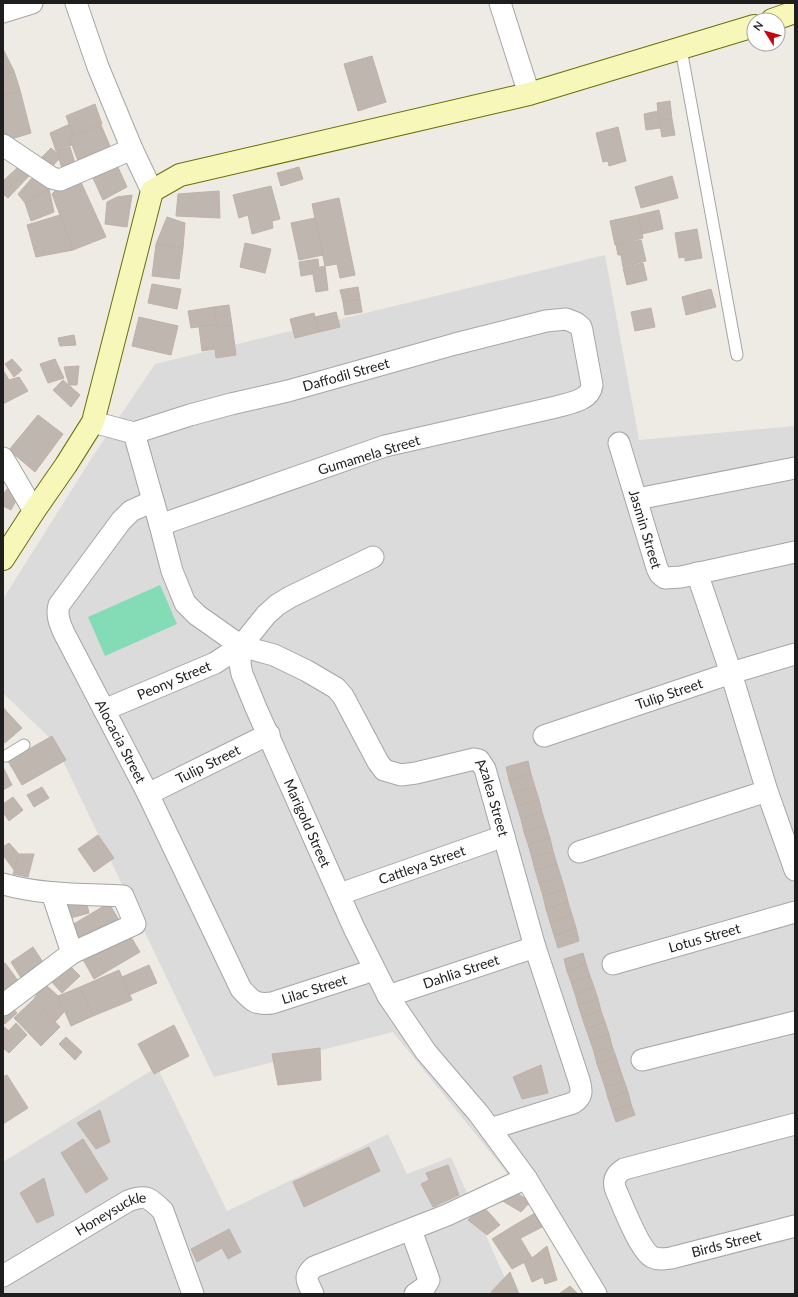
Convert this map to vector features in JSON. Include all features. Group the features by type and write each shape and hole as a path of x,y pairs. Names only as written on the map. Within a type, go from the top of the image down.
{"street":[{"path":"3,12 32,3"},
{"path":"3,559 93,422 152,191 132,149 98,67 76,3"},
{"path":"500,3 529,94"},
{"path":"152,191 180,176 529,94 746,29"},
{"path":"3,145 52,178 60,180 132,149"},
{"name":"Daffodil Street","path":"134,433 190,415 231,404 288,391 455,344 559,319 566,319 576,323 582,330 592,384 591,389 581,400"},
{"name":"Gumamela Street","path":"160,525 385,446 581,400"},
{"path":"93,422 134,433 172,571 185,603 197,615 241,646"},
{"name":"Jasmin Street","path":"619,443 657,568 660,574 665,578 697,573 795,552"},
{"path":"3,458 34,511"},
{"path":"637,499 795,468"},
{"name":"Alocacia Street","path":"152,502 131,511 121,522 59,605 57,612 64,633 148,794 242,989 253,1002"},
{"name":"Peony Street","path":"104,710 215,663 241,646 266,614 277,605 290,597 373,557"},
{"path":"697,573 731,673 767,791 795,870"},
{"name":"Marigold Street","path":"241,646 240,664 242,674 374,970 388,996 426,1052 490,1129 526,1178 596,1294"},
{"name":"Azalea Street","path":"241,646 274,656 307,671 336,688 343,696 378,762 384,770 401,775 416,773 470,759 479,760 485,769 535,947 580,1080 582,1090 580,1098 573,1103 490,1129"},
{"name":"Tulip Street","path":"544,736 731,673 795,654"},
{"name":"Tulip Street","path":"148,794 269,734"},
{"path":"579,852 767,791"},
{"name":"Cattleya Street","path":"340,894 504,836"},
{"path":"3,884 22,889 52,893 123,896 135,924 72,953 3,1005"},
{"path":"52,893 72,953"},
{"name":"Lotus Street","path":"613,964 795,912"},
{"name":"Dahlia Street","path":"388,996 535,947"},
{"name":"Lilac Street","path":"253,1002 262,1004 272,1003 374,970"},
{"path":"642,1060 795,1022"},
{"name":"Birds Street","path":"795,1124 624,1169 618,1173 614,1180 618,1195 643,1247 651,1256 658,1259 670,1258 795,1226"},
{"path":"313,1294 306,1278 307,1273 314,1267 447,1215 526,1178"},
{"name":"Honeysuckle","path":"3,1276 128,1201 138,1197 146,1197 154,1202 163,1211 193,1294"},
{"path":"411,1230 429,1280 425,1287 415,1294"}],"lane":[{"path":"681,49 738,355"},
{"path":"3,756 24,745"}],"shaded area":[{"path":"605,255 639,440 795,426 795,1294 606,1294 534,1177 511,1178 393,1032 214,1077 54,742 3,693 3,599 93,456 155,364"},
{"path":"157,1067 227,1211 388,1134 407,1174 451,1157 512,1294 3,1294 3,1162"}],"green space":[{"path":"160,585 177,624 105,656 88,617"}],"building":[{"path":"3,49 14,71 3,76"},
{"path":"372,56 386,102 358,111 344,64"},
{"path":"14,71 20,90 3,96 3,76"},
{"path":"20,90 31,133 8,140 3,131 3,96"},
{"path":"670,101 672,119 659,120 657,103"},
{"path":"95,104 102,124 73,135 66,116"},
{"path":"658,111 660,128 646,130 644,114"},
{"path":"672,119 675,135 662,137 659,120"},
{"path":"70,124 73,135 69,137 72,145 56,151 50,133"},
{"path":"101,125 110,146 78,161 69,137"},
{"path":"618,127 626,161 609,166 608,161 603,162 596,133"},
{"path":"70,147 76,166 62,169 57,151"},
{"path":"51,148 58,154 59,159 48,171 36,163"},
{"path":"116,163 127,187 103,200 93,178 104,172 104,169"},
{"path":"299,167 303,179 281,186 277,173"},
{"path":"17,168 29,176 8,198 3,194 3,181"},
{"path":"672,176 678,198 641,208 635,187"},
{"path":"38,177 49,189 25,203 18,194 31,179"},
{"path":"80,180 106,237 73,250 52,194 60,186"},
{"path":"271,186 280,219 272,221 273,228 252,234 248,215 239,218 233,195"},
{"path":"49,189 54,212 31,221 25,203"},
{"path":"219,191 220,218 176,216 178,194"},
{"path":"132,195 127,227 105,224 107,202 117,197"},
{"path":"339,198 355,275 340,278 337,264 325,266 312,204"},
{"path":"659,210 663,229 642,234 638,215"},
{"path":"60,215 73,250 36,257 27,225"},
{"path":"638,215 643,238 615,245 610,221"},
{"path":"167,217 185,223 183,248 156,244"},
{"path":"315,218 323,255 299,260 291,223"},
{"path":"697,229 702,258 685,261 685,257 679,258 675,233"},
{"path":"641,240 646,261 623,267 621,255 618,255 616,245"},
{"path":"245,243 271,249 265,273 240,267"},
{"path":"156,244 183,248 179,279 152,276"},
{"path":"318,259 319,268 312,269 312,274 301,276 299,262"},
{"path":"643,263 647,280 627,285 623,268"},
{"path":"325,266 328,290 316,292 312,269"},
{"path":"152,284 181,289 177,309 148,303"},
{"path":"358,287 360,299 343,302 340,290"},
{"path":"711,289 716,307 701,311 696,293"},
{"path":"696,293 701,311 686,315 682,297"},
{"path":"360,299 362,312 345,315 343,302"},
{"path":"229,305 232,325 217,327 214,307"},
{"path":"214,307 216,324 191,328 188,311"},
{"path":"651,308 655,327 635,331 631,312"},
{"path":"336,312 340,327 319,332 315,317"},
{"path":"314,313 319,332 295,338 290,319"},
{"path":"139,317 178,326 171,355 132,346"},
{"path":"216,324 217,327 232,325 236,355 216,358 215,349 202,351 199,327"},
{"path":"74,335 76,345 60,346 58,338"},
{"path":"12,359 22,370 14,377 5,364"},
{"path":"55,359 64,378 48,383 40,364"},
{"path":"79,366 77,385 69,385 64,367"},
{"path":"3,370 9,380 19,377 28,391 3,404"},
{"path":"63,380 80,395 71,407 53,390"},
{"path":"38,415 63,434 35,472 9,450"},
{"path":"7,489 19,495 11,510 3,506 3,495"},
{"path":"3,707 7,712 3,716"},
{"path":"7,712 22,728 5,743 3,740 3,716"},
{"path":"52,736 66,760 22,785 8,761"},
{"path":"528,761 531,774 509,780 506,767"},
{"path":"3,767 12,785 3,790"},
{"path":"531,774 535,787 513,793 509,780"},
{"path":"42,787 49,798 34,807 27,795"},
{"path":"535,787 539,800 517,806 513,793"},
{"path":"13,797 23,810 9,821 3,812 3,804"},
{"path":"539,800 542,812 521,819 517,806"},
{"path":"542,812 546,825 524,832 521,819"},
{"path":"546,825 550,838 528,844 524,832"},
{"path":"98,835 114,858 94,872 78,849"},
{"path":"550,838 553,851 532,858 528,844"},
{"path":"9,843 19,854 14,870 3,855 3,847"},
{"path":"553,851 557,864 535,870 532,858"},
{"path":"19,854 34,854 28,877 13,874"},
{"path":"557,864 561,877 539,883 535,870"},
{"path":"561,877 565,890 543,896 539,883"},
{"path":"565,890 568,902 546,909 543,896"},
{"path":"85,895 89,913 67,919 62,901"},
{"path":"568,902 572,915 550,922 546,909"},
{"path":"109,903 120,922 78,947 67,928"},
{"path":"572,915 576,928 554,935 550,922"},
{"path":"576,928 579,941 558,948 554,935"},
{"path":"127,930 140,952 94,979 81,956"},
{"path":"33,947 46,967 23,981 11,962"},
{"path":"583,953 586,964 567,971 564,959"},
{"path":"65,961 80,976 62,993 47,977"},
{"path":"5,963 22,986 3,1001 3,965"},
{"path":"586,964 590,976 571,982 567,971"},
{"path":"149,965 157,983 129,995 122,977"},
{"path":"119,970 132,1000 93,1016 80,987"},
{"path":"590,976 594,987 575,994 571,982"},
{"path":"44,983 58,996 64,1012 55,1022 34,999"},
{"path":"80,987 93,1016 71,1026 58,996"},
{"path":"594,987 598,999 578,1005 575,994"},
{"path":"34,999 60,1027 41,1046 14,1018"},
{"path":"598,999 601,1011 582,1017 578,1005"},
{"path":"10,1005 17,1013 5,1024 3,1022 3,1012"},
{"path":"601,1011 605,1022 586,1029 582,1017"},
{"path":"605,1022 609,1034 590,1040 586,1029"},
{"path":"16,1023 27,1035 9,1053 3,1048 3,1037"},
{"path":"174,1025 189,1056 154,1074 138,1044"},
{"path":"3,1026 9,1031 3,1037"},
{"path":"609,1034 612,1046 594,1052 590,1040"},
{"path":"66,1037 82,1052 75,1060 59,1044"},
{"path":"612,1046 616,1057 597,1064 594,1052"},
{"path":"320,1048 321,1080 278,1085 272,1054"},
{"path":"616,1057 620,1069 601,1075 597,1064"},
{"path":"541,1065 548,1093 522,1099 513,1077"},
{"path":"620,1069 624,1081 605,1087 601,1075"},
{"path":"7,1075 28,1108 3,1124 3,1077"},
{"path":"624,1081 628,1092 608,1098 605,1087"},
{"path":"628,1092 631,1104 612,1110 608,1098"},
{"path":"631,1104 635,1115 616,1122 612,1110"},
{"path":"100,1110 110,1142 96,1149 77,1123"},
{"path":"83,1139 108,1179 86,1193 61,1153"},
{"path":"369,1147 380,1171 304,1207 293,1182"},
{"path":"448,1165 459,1195 433,1207 421,1184 429,1180 426,1173"},
{"path":"44,1178 54,1215 37,1223 20,1193"},
{"path":"510,1188 530,1202 521,1212 501,1200"},
{"path":"482,1205 500,1225 487,1235 468,1220"},
{"path":"537,1212 544,1226 521,1238 513,1226"},
{"path":"513,1226 532,1258 512,1269 492,1239"},
{"path":"229,1229 241,1252 228,1259 222,1248 197,1262 191,1249"},
{"path":"547,1246 557,1280 545,1284 543,1277 532,1282 524,1262 532,1258"},
{"path":"510,1272 519,1294 492,1294 491,1292"},
{"path":"570,1286 578,1294 559,1294"}]}
